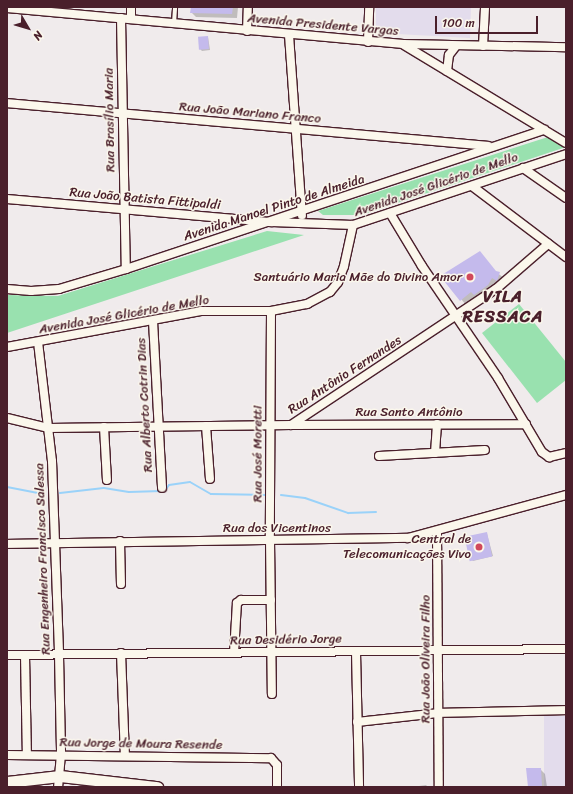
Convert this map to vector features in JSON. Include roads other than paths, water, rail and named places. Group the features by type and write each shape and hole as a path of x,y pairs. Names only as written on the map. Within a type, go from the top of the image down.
{"main road":[{"path":"7,782 60,776 157,787"}],"street":[{"path":"131,7 131,19"},
{"path":"247,31 248,7"},
{"path":"368,42 369,7"},
{"path":"483,46 485,7"},
{"name":"Avenida Presidente Vargas","path":"12,8 368,42 456,46 566,47"},
{"name":"Rua Brasílio Maria","path":"122,18 121,114 126,269"},
{"path":"289,35 302,224"},
{"path":"403,44 566,143"},
{"path":"447,71 449,55 456,46"},
{"name":"Rua João Mariano Franco","path":"7,103 492,147"},
{"name":"Avenida Manoel Pinto de Almeida","path":"7,289 31,291 59,289 272,222 544,130"},
{"name":"Avenida José Glicério de Mello","path":"7,347 201,311 271,311 307,304 330,292 344,266 353,225 566,154"},
{"path":"523,168 566,198"},
{"path":"472,186 566,257"},
{"name":"Rua João Batista Fittipaldi","path":"7,199 272,222 353,225"},
{"path":"390,213 526,424 542,452 549,456 566,453"},
{"name":"Rua Antônio Fernandes","path":"7,418 48,428 291,425 504,283 548,244"},
{"name":"Rua José Moretti","path":"271,311 270,540 272,694"},
{"name":"Rua Alberto Cotrin Dias","path":"153,321 157,427 162,488"},
{"name":"Rua Engenheiro Francisco Salessa","path":"38,342 48,428 55,543 61,754 58,787"},
{"path":"435,453 437,424"},
{"name":"Rua Santo Antônio","path":"291,425 526,424"},
{"path":"206,426 210,479"},
{"path":"104,427 107,480"},
{"path":"379,456 485,450"},
{"name":"Rua dos Vicentinos","path":"7,544 120,541 408,538 437,532 566,495"},
{"name":"Rua João Oliveira Filho","path":"437,532 439,787"},
{"path":"120,541 121,584"},
{"path":"234,653 237,604 241,600 271,600"},
{"name":"Rua Desidério Jorge","path":"7,655 566,649"},
{"path":"356,652 360,787"},
{"path":"121,653 125,755"},
{"path":"25,655 27,755"},
{"path":"357,722 438,713 566,710"},
{"name":"Rua Jorge de Moura Resende","path":"7,755 125,755 274,760 277,765 277,787"}],"lane":[{"path":"174,23 175,7"}],"waterway":[{"path":"165,490 169,485 190,482 211,494 265,495"},
{"path":"7,487 44,494"},
{"path":"60,493 104,488 129,492 161,491"},
{"path":"281,495 305,498 348,513 376,512"}],"place":[{"name":"Santuário Maria Mãe do Divino Amor","path":"470,277"},
{"name":"Central de Telecomunicações Vivo","path":"479,547"}],"district":[{"name":"VILA RESSACA","path":"503,307"}]}
